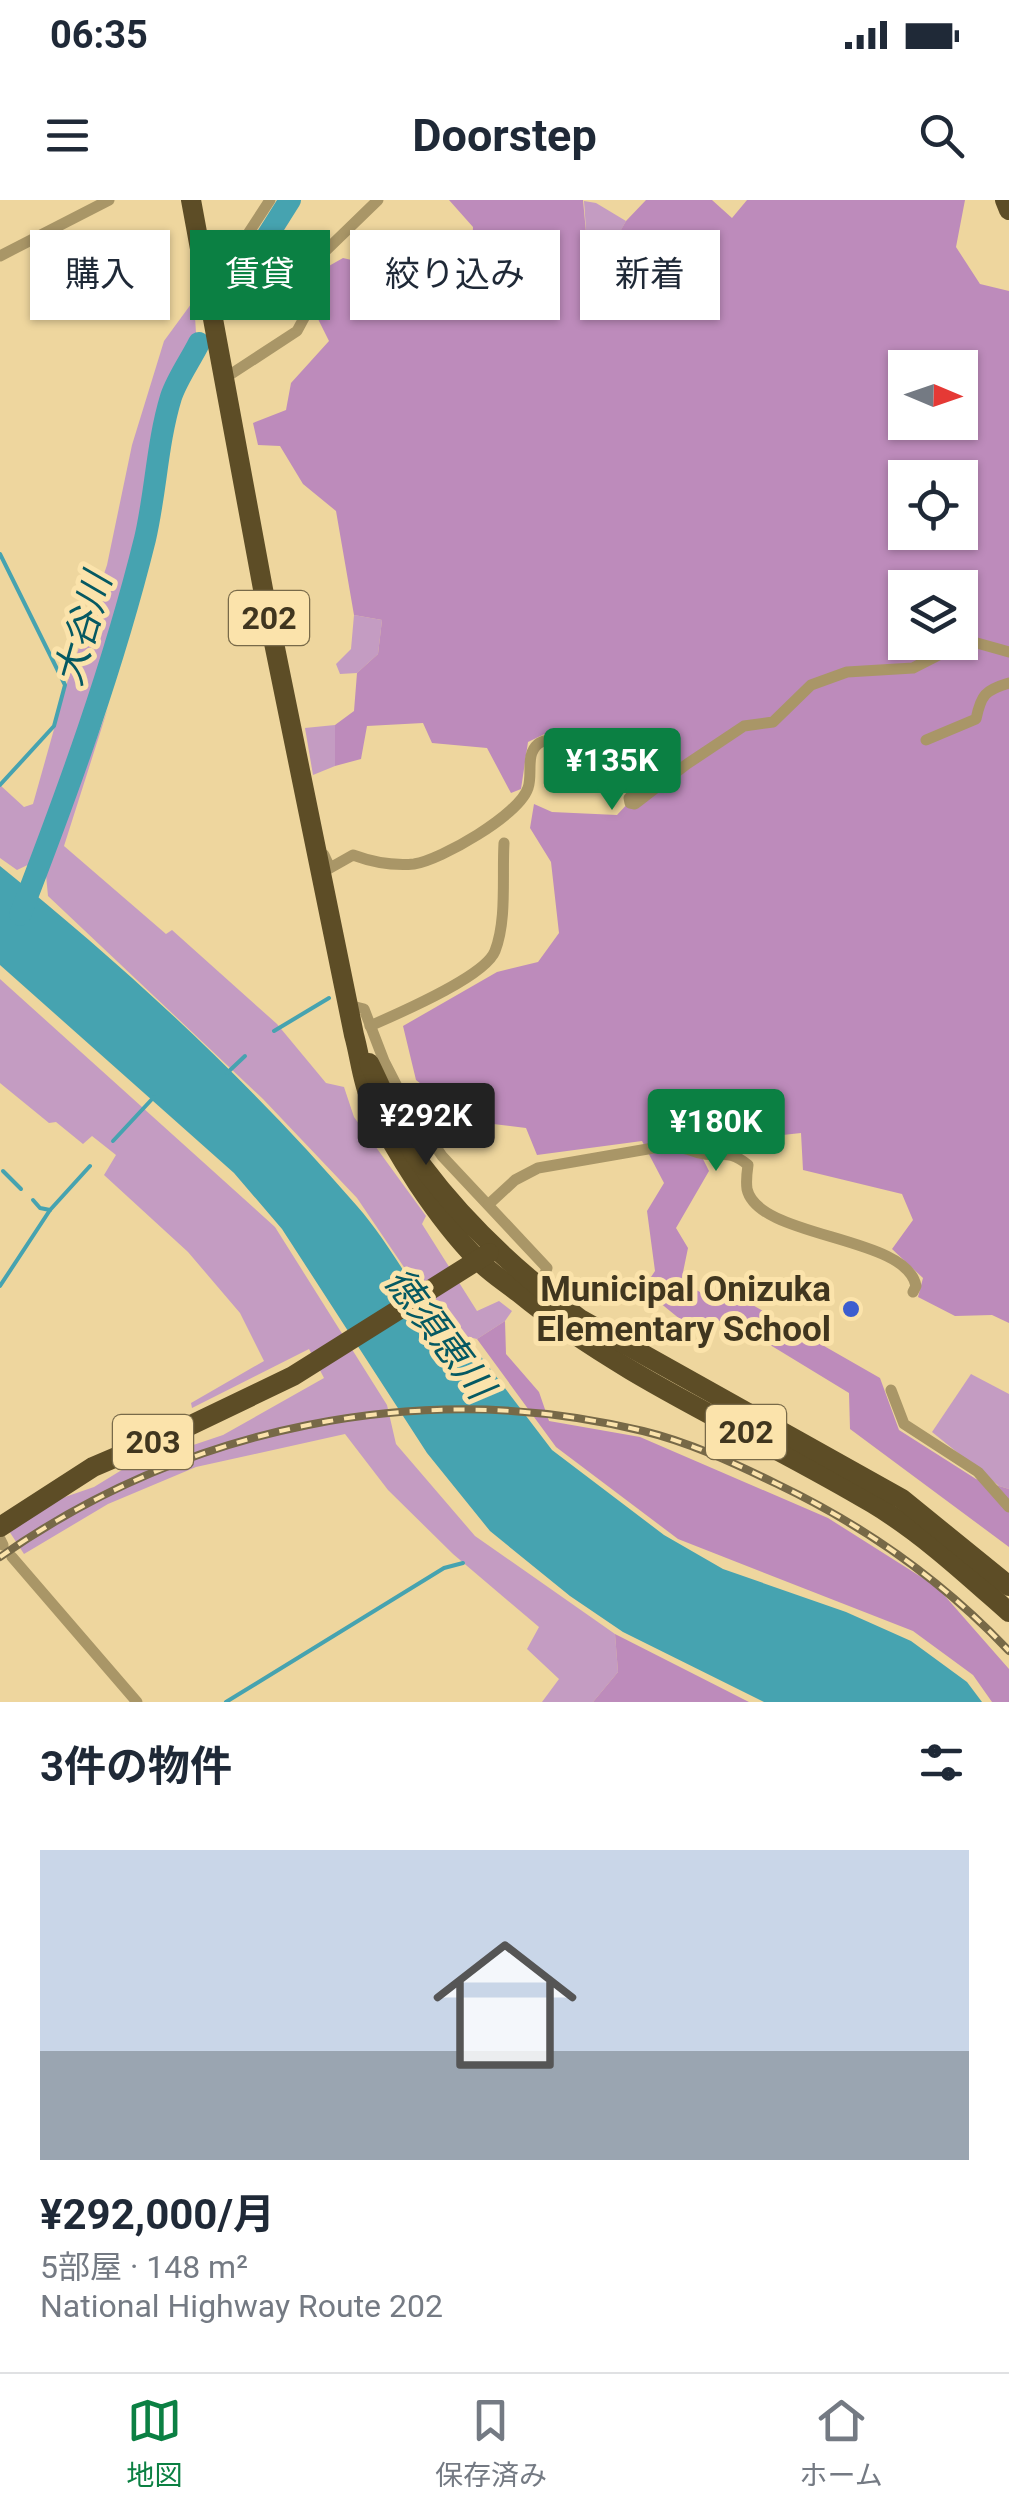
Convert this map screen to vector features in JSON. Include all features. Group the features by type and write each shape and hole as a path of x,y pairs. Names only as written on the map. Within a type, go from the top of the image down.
{"highway":[{"name":"202","path":"190,200 196,230"},
{"path":"1005,200 1009,210"},
{"name":"202","path":"213,320 348,1005 421,1165 486,1255 536,1296 576,1337 876,1506 952,1562 1009,1612"},
{"name":"203","path":"1,1537 93,1467 190,1426 312,1366 486,1255"},
{"name":"202","path":"536,1296 902,1499 1009,1586"}],"street":[{"path":"0,256 109,200"},
{"path":"250,230 270,200"},
{"path":"224,378 297,331 304,318 306,279 314,262 378,200"},
{"path":"316,851 324,854 330,868 353,855 373,862 416,864 442,853 488,828 520,802 528,788 530,758 538,744 558,736 616,746 645,746 651,754 648,778 629,798 635,804 744,726 772,722 811,686 847,672 913,668 960,644 977,643 1009,652"},
{"path":"926,740 976,719 981,697 988,689 1009,684"},
{"path":"504,844 495,953 486,964 426,1001 362,1030 442,1156 547,1268 536,1296"},
{"path":"489,1204 515,1180 538,1168 665,1146 685,1147 704,1155 724,1152 738,1156 748,1165 747,1188 752,1200 776,1217 892,1258 914,1277 913,1292"},
{"path":"892,1390 904,1424 978,1472 1009,1507"},
{"path":"12,1557 136,1702"}],"shaded area":[{"path":"449,200 583,200 586,230 580,230 580,320 720,320 720,230 621,230 646,200 712,200 732,218 747,200 965,200 956,247 980,284 1009,291 1009,1323 992,1315 955,1316 918,1297 923,1278 892,1249 913,1220 902,1194 803,1170 801,1133 694,1141 709,1171 676,1228 688,1248 681,1282 719,1302 749,1303 880,1378 899,1430 976,1479 1009,1489 1009,1547 850,1429 849,1393 729,1320 686,1324 643,1289 655,1271 647,1211 664,1183 642,1141 537,1155 526,1128 468,1121 416,1080 403,1026 497,972 538,962 559,933 551,862 530,828 534,804 552,812 617,815 659,770 651,740 553,730 528,742 521,789 511,793 487,748 432,743 423,723 367,726 361,759 335,766 335,725 354,711 357,673 378,654 382,620 354,615 336,511 303,484 280,446 258,445 253,423 286,410 291,383 329,341 318,320 330,320 330,265 343,258 350,260 350,320 560,320 560,230 473,230"},
{"path":"584,201 596,203 626,221 621,230 586,230"},
{"path":"190,305 190,320 195,320 196,333 164,390 139,535 92,703 34,862 17,870 0,858 0,785 24,807 33,804 67,683 107,565 132,445 164,341"},
{"path":"354,615 382,620 378,654 357,673 340,674 336,664 351,649"},
{"path":"108,708 64,846 166,934 172,930 277,1024 326,1083 344,1087 354,1117 426,1216 422,1224 477,1311 499,1301 512,1311 505,1321 477,1339 448,1332 357,1198 263,1099 48,896 46,875"},
{"path":"335,725 335,766 313,775 305,728"},
{"path":"0,979 275,1227 387,1405 396,1444 475,1536 615,1634 618,1672 593,1702 542,1702 559,1679 527,1649 539,1627 453,1554 388,1490 345,1434 196,1467 108,1504 24,1554 9,1531 62,1498 94,1487 125,1468 223,1435 324,1378 309,1349 192,1408 191,1403 264,1361 240,1313 188,1252 104,1175 116,1155 92,1136 83,1144 56,1122 49,1123 0,1083"},
{"path":"505,1321 506,1354 539,1392 549,1421 640,1437 828,1518 937,1587 1009,1669 1009,1702 992,1702 973,1675 913,1631 678,1539 556,1447 477,1339"},
{"path":"971,1374 1009,1394 1009,1489 999,1486 932,1432"},
{"path":"615,1634 749,1702 593,1702 618,1672"}],"water":[{"name":"徳須恵川","path":"0,866 141,986 274,1115 369,1221 446,1338 469,1341 552,1450 664,1535 723,1569 846,1612 911,1641 967,1682 982,1702 764,1702 623,1632 570,1596 490,1531 427,1453 282,1229 234,1173 0,965"}],"waterway":[{"name":"大谷川","path":"271,230 290,200"},
{"name":"大谷川","path":"20,915 72,776 132,587 145,539 171,397 199,343"},
{"path":"0,554 65,685 54,726 0,785"},
{"path":"274,1031 329,998"},
{"path":"227,1073 245,1056"},
{"path":"113,1141 154,1097"},
{"path":"0,1286 50,1210 90,1166"},
{"path":"3,1171 21,1189"},
{"path":"33,1200 40,1208 50,1210"},
{"path":"226,1702 444,1568 463,1563"}],"railway":[{"path":"0,1557 72,1512 148,1475 227,1446 308,1425 391,1413 475,1410 559,1416 677,1441 809,1500 929,1578 1009,1651"}],"place":[{"name":"Municipal Onizuka Elementary School","path":"851,1309"}]}
